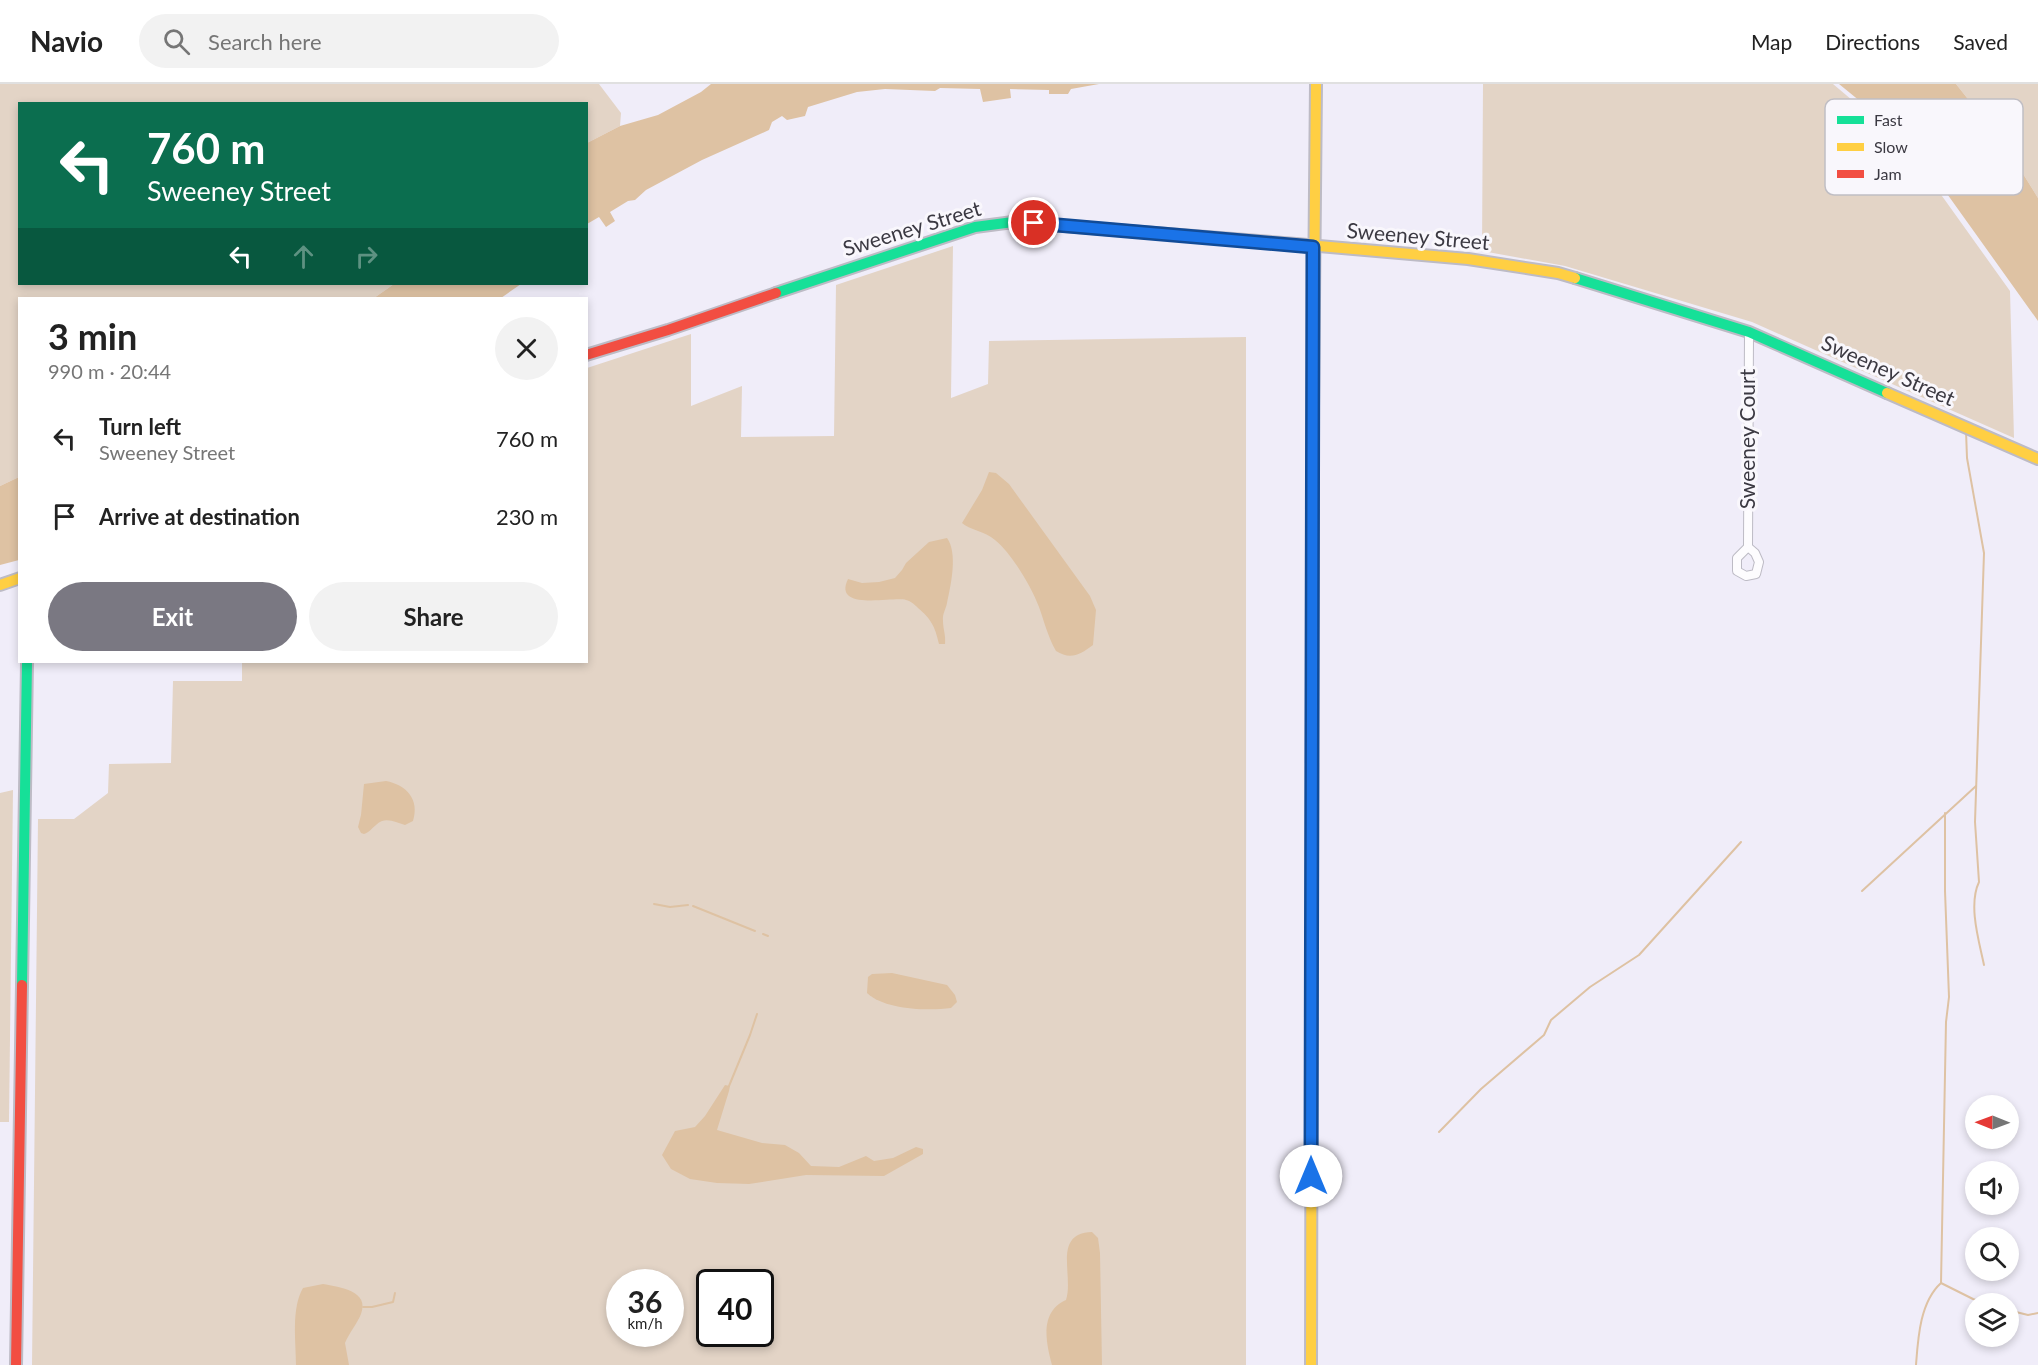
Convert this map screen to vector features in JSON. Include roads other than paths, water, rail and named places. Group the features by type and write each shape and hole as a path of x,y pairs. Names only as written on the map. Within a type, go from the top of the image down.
{"street":[{"path":"1311,1365 1313,247 1316,84"},
{"name":"Sweeney Street","path":"588,354 668,330 949,235 975,227 1013,222 1468,259 1558,273 1749,332 2038,459"},
{"name":"Sweeney Court","path":"1748,547 1749,332"},
{"path":"0,585 18,580"},
{"path":"16,1365 27,663"}],"waterway":[{"path":"1966,431 1967,458 1984,553 1975,822 1979,882 1974,901 1977,934 1984,965"},
{"path":"1862,891 1976,786"},
{"path":"1916,1365 1924,1310 1941,1283 1946,1022 1949,997 1945,813"},
{"path":"1439,1132 1481,1089 1544,1035 1551,1020 1590,987 1639,955 1741,842"},
{"path":"654,904 670,907 688,905"},
{"path":"693,906 755,931"},
{"path":"763,934 768,936"},
{"path":"729,1086 757,1014"},
{"path":"1941,1283 1965,1295"},
{"path":"363,1307 393,1302 395,1293"},
{"path":"2019,1313 2028,1315 2038,1313"}]}
